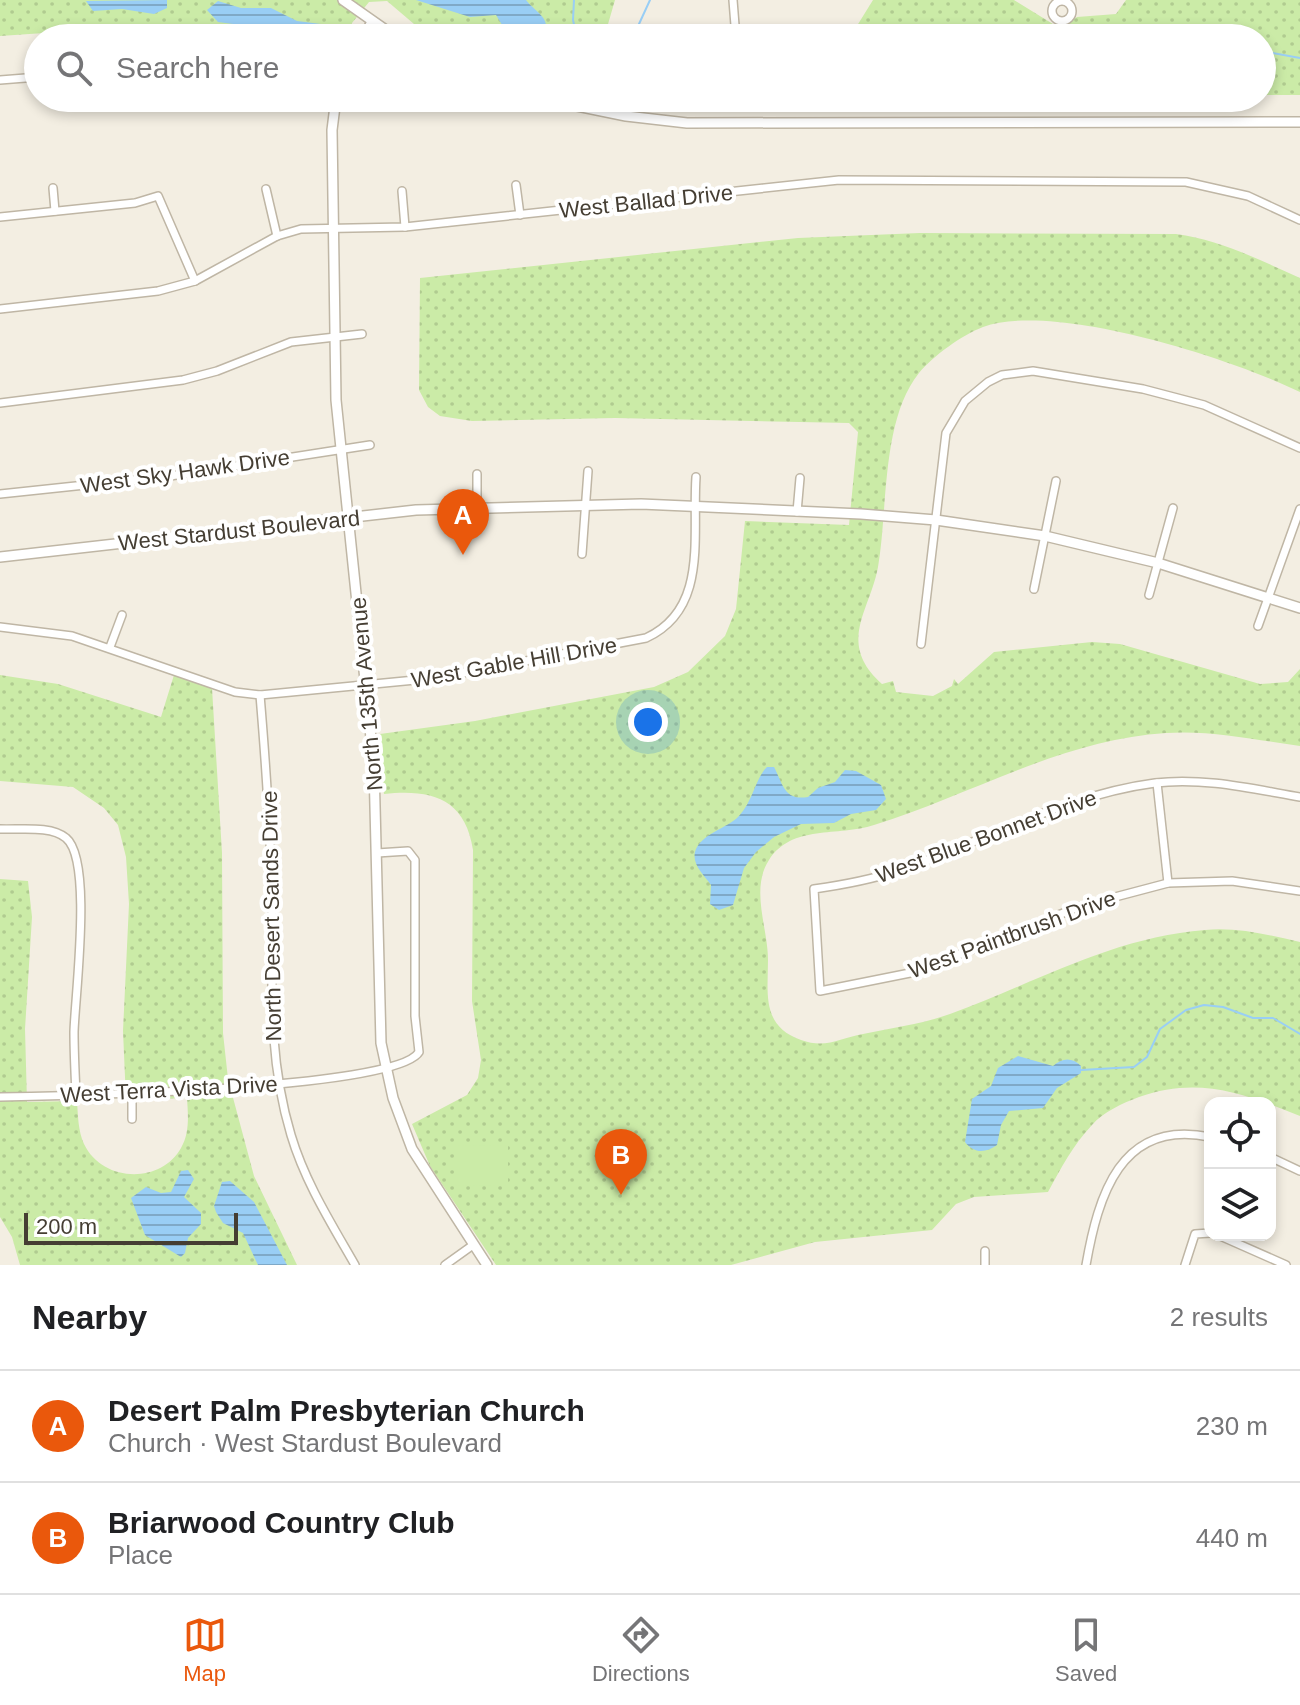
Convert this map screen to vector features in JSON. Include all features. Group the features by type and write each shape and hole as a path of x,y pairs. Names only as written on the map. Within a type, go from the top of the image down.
{"street":[{"path":"343,0 375,24"},
{"path":"733,0 735,24"},
{"path":"0,80 24,78"},
{"name":"North 135th Avenue","path":"334,112 332,336 340,448 366,686 377,853 378,1001 384,1067 412,1149 487,1265"},
{"path":"609,112 687,123 1300,122"},
{"name":"West Ballad Drive","path":"0,309 158,291 195,281 277,236 301,229 405,227 839,180 1151,181 1212,186 1248,196 1300,220"},
{"path":"516,185 520,215"},
{"path":"53,188 55,211"},
{"path":"266,189 277,236"},
{"path":"402,191 405,227"},
{"path":"0,217 135,203 158,196 195,281"},
{"path":"0,403 183,380 217,371 291,342 362,334"},
{"path":"921,644 942,450 954,414 988,382 1016,372 1062,374 1177,396 1227,414 1300,448"},
{"name":"West Sky Hawk Drive","path":"0,494 170,476 370,445"},
{"path":"582,554 588,471"},
{"path":"477,474 477,506"},
{"path":"694,506 696,477"},
{"path":"797,512 800,478"},
{"path":"1034,589 1056,481"},
{"name":"West Stardust Boulevard","path":"0,557 348,517 477,506 586,503 694,506 936,520 1045,536 1158,563 1300,608"},
{"name":"West Gable Hill Drive","path":"0,627 72,636 235,692 260,695 436,678 646,638 663,630 685,606 690,591 694,506"},
{"path":"1149,595 1173,508"},
{"path":"1258,626 1300,509"},
{"path":"110,647 122,615"},
{"name":"North Desert Sands Drive","path":"260,695 270,823 269,1000 280,1084 301,1163 327,1219 355,1265"},
{"path":"1157,783 1168,883"},
{"name":"West Blue Bonnet Drive","path":"820,991 814,889 898,871 1073,801 1157,783 1209,783 1300,797"},
{"path":"0,829 54,832 65,837 74,847 81,904 74,1036 76,1094"},
{"name":"West Terra Vista Drive","path":"0,1097 200,1092 280,1084 411,1060 419,1052 415,1016 415,860 408,851 377,853"},
{"name":"West Paintbrush Drive","path":"820,991 915,972 1081,906 1168,883 1232,881 1300,891"},
{"path":"132,1092 132,1119"},
{"path":"1086,1265 1095,1212 1106,1184 1122,1163 1149,1143 1180,1134 1204,1136"},
{"path":"1276,1160 1300,1171"},
{"path":"1185,1265 1195,1234 1204,1232"},
{"path":"1232,1241 1286,1265"},
{"path":"445,1265 473,1245"},
{"path":"985,1251 985,1265"}],"green space":[{"path":"0,0 615,0 608,24 414,24 387,1 369,2 352,24 24,24 24,34 0,36"},
{"path":"873,0 1014,0 1053,24 858,24"},
{"path":"1126,0 1300,0 1300,95 1276,95 1276,24 1068,24 1077,17 1116,14"},
{"path":"920,233 1176,234 1224,246 1300,278 1300,392 1189,350 1097,327 1053,322 1014,321 983,327 932,360 907,392 898,415 888,466 878,567 858,641 868,669 882,684 893,681 896,692 933,696 952,686 954,679 958,684 994,652 1092,642 1120,644 1260,684 1288,682 1300,669 1300,746 1233,736 1166,733 1090,746 874,825 803,836 790,841 769,860 760,896 767,948 768,996 773,1017 788,1034 818,1043 939,1017 1106,951 1171,934 1229,930 1300,942 1300,1116 1276,1106 1276,1097 1250,1097 1201,1088 1161,1091 1126,1102 1097,1120 1073,1149 1048,1192 974,1197 956,1204 932,1230 815,1242 731,1265 496,1265 430,1166 412,1124 467,1095 478,1078 481,1060 472,1001 473,850 462,819 454,808 443,801 417,793 384,794 380,734 475,721 654,687 688,672 725,636 736,609 745,521 849,525 858,432 849,423 615,418 472,421 440,416 428,407 419,390 420,278 798,238"},
{"path":"0,675 58,684 161,717 174,675 212,688 222,853 223,1033 228,1079 254,1176 297,1265 20,1265 12,1237 0,1217 0,879 28,881 32,917 25,1029 27,1102 77,1101 81,1134 92,1157 117,1172 131,1174 146,1173 172,1160 184,1142 188,1110 187,1098 126,1100 123,1031 129,904 126,857 118,825 104,808 73,787 0,781"},
{"path":"508,1145 508,1185 456,1186 456,1146"}],"water":[{"path":"167,0 167,8 154,14 122,9 93,11 86,1"},
{"path":"416,0 526,0 546,24 501,24 496,15 470,17"},
{"path":"218,1 241,8 271,8 297,21 321,24 233,24 218,22 207,10"},
{"path":"767,767 774,767 785,790 800,798 808,797 818,788 835,782 845,770 856,771 881,785 886,799 876,810 851,814 834,823 801,824 774,837 756,852 744,868 733,905 719,910 710,904 711,885 697,866 695,852 702,840 739,816"},
{"path":"1018,1056 1053,1066 1063,1060 1071,1060 1081,1066 1081,1073 1057,1088 1043,1108 1009,1111 1001,1125 997,1145 984,1151 972,1149 965,1142 972,1099 991,1086 998,1068"},
{"path":"188,1170 194,1179 184,1197 201,1213 201,1224 188,1238 181,1257 145,1235 131,1198 146,1187 161,1193 171,1192 181,1171"},
{"path":"230,1181 254,1202 287,1265 258,1265 243,1233 223,1223 214,1206 222,1182"}],"waterway":[{"path":"574,0 574,24"},
{"path":"639,24 650,0"},
{"path":"1276,54 1300,58"},
{"path":"1081,1070 1134,1067 1147,1057 1160,1029 1186,1010 1204,1005 1223,1007 1253,1018 1273,1018 1300,1034"}],"place":[{"name":"Desert Palm Presbyterian Church","path":"463,555"},
{"name":"Briarwood Country Club","path":"621,1195"}]}
